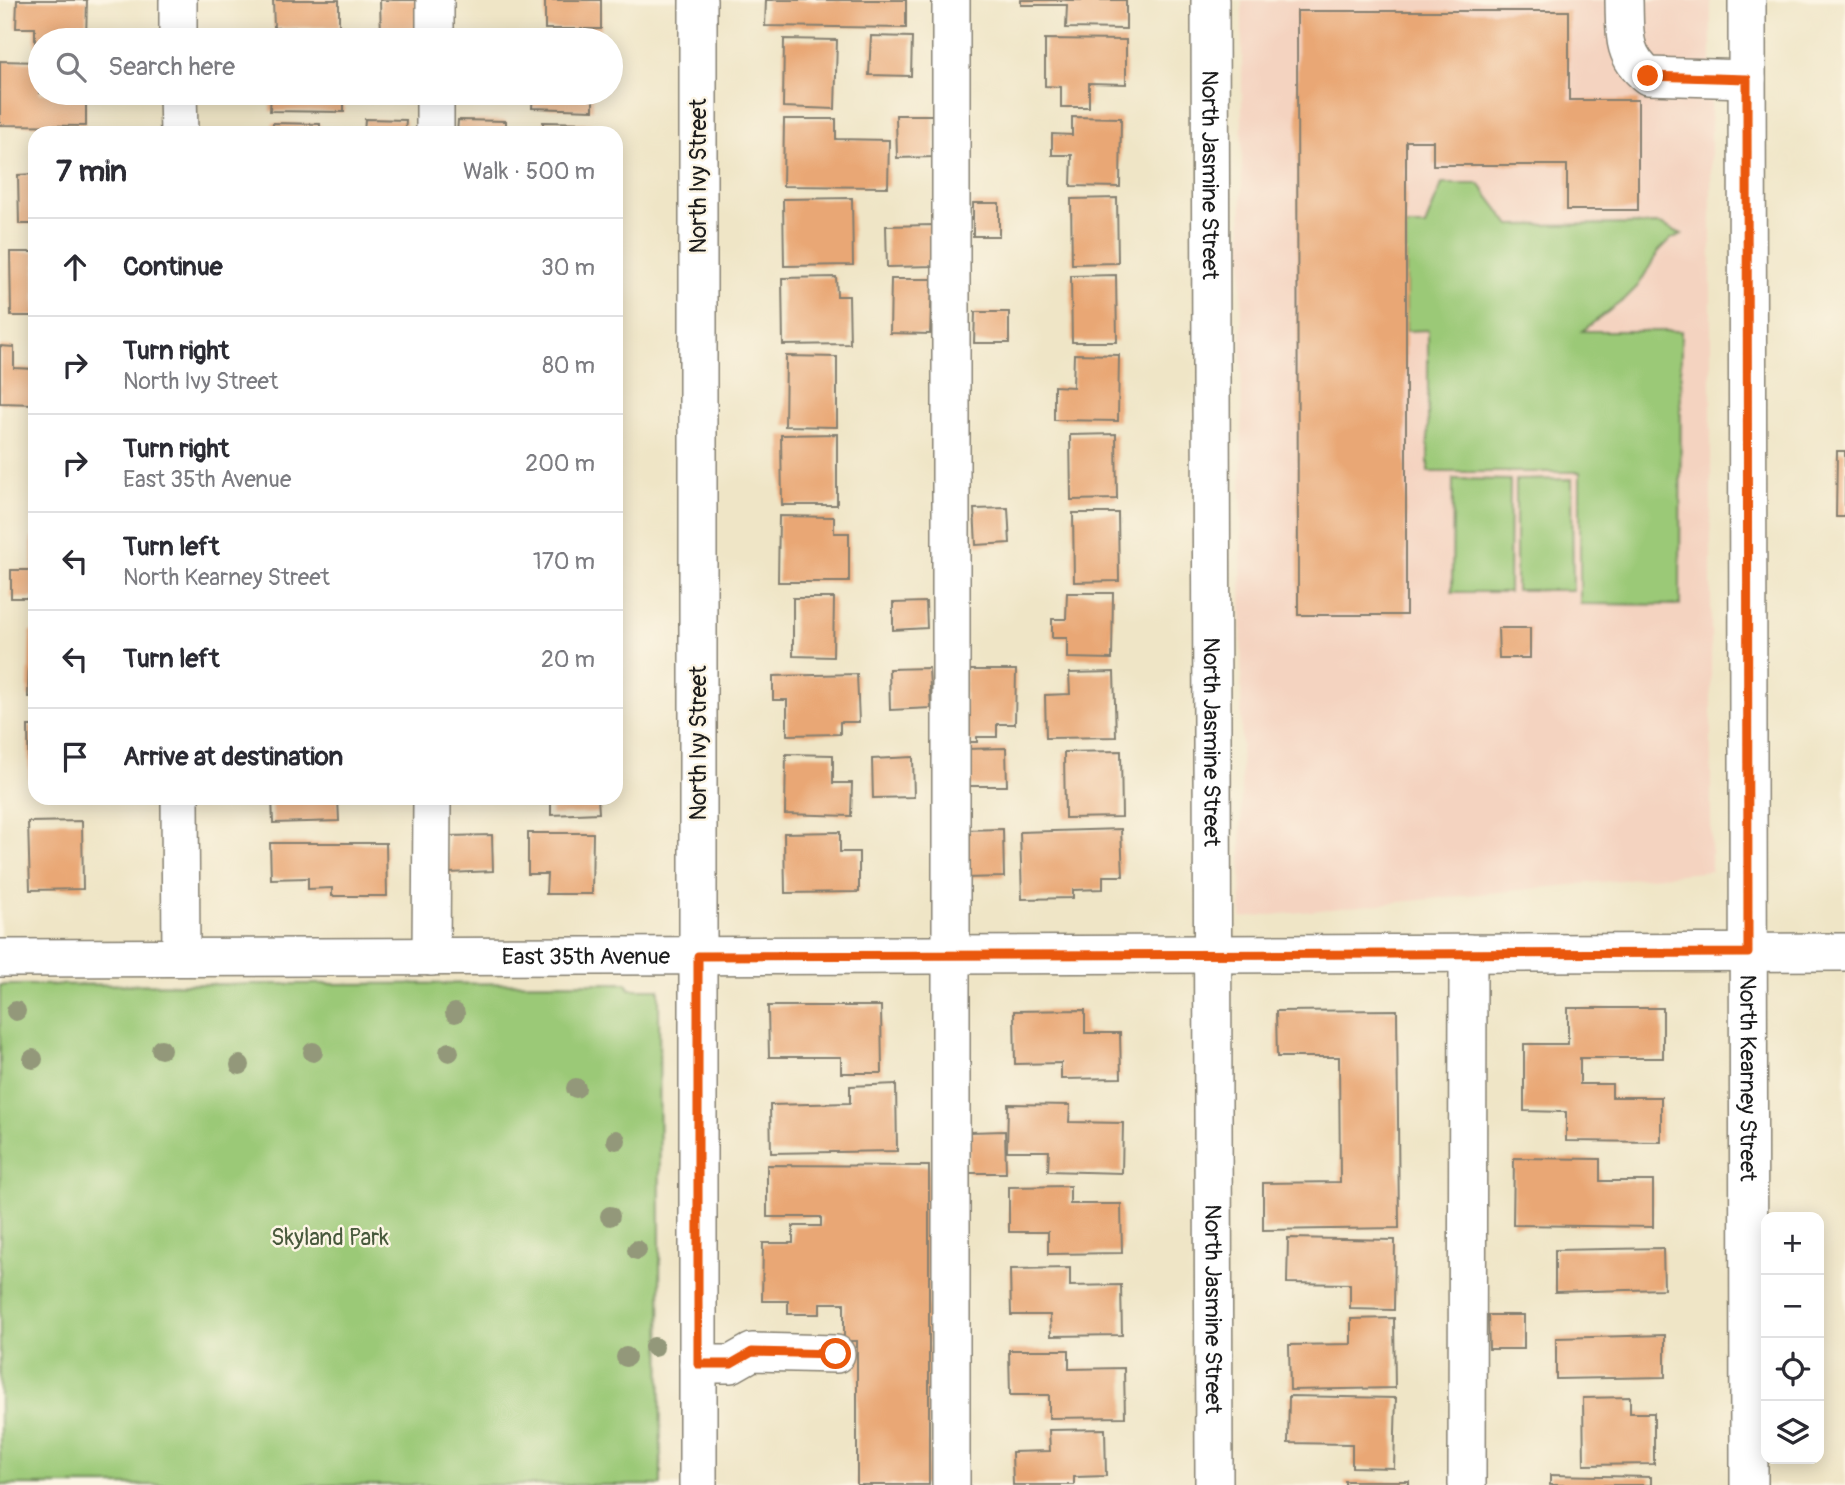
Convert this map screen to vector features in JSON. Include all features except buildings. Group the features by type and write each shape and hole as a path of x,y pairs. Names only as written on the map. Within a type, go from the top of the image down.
{"street":[{"path":"178,0 178,28"},
{"path":"435,0 435,28"},
{"name":"North Ivy Street","path":"698,0 698,1485"},
{"path":"951,0 951,1485"},
{"name":"North Jasmine Street","path":"1210,0 1214,1485"},
{"path":"1624,0 1626,46 1636,65 1648,76 1747,79"},
{"name":"North Kearney Street","path":"1747,0 1749,1485"},
{"path":"178,105 179,126"},
{"path":"435,105 435,126"},
{"path":"180,805 181,957"},
{"path":"431,957 432,805"},
{"name":"East 35th Avenue","path":"0,958 1845,952"},
{"path":"1467,1485 1468,953"},
{"path":"698,1364 731,1364 752,1352 836,1354"}],"shaded area":[{"path":"1242,0 1711,0 1711,871 1241,918"}],"green space":[{"path":"1442,184 1479,184 1510,225 1660,224 1682,234 1671,239 1659,251 1638,286 1625,299 1582,331 1681,331 1680,605 1580,604 1580,472 1428,472 1428,330 1406,331 1406,226 1425,226"},
{"path":"1453,479 1510,480 1509,592 1452,592"},
{"path":"1572,479 1573,590 1516,590 1516,480"},
{"name":"Skyland Park","path":"627,983 629,989 659,989 661,1485 0,1485 0,985"}],"route":[{"path":"836,1354 752,1352 731,1364 698,1364 698,956 1748,953 1747,79 1648,76"}]}
